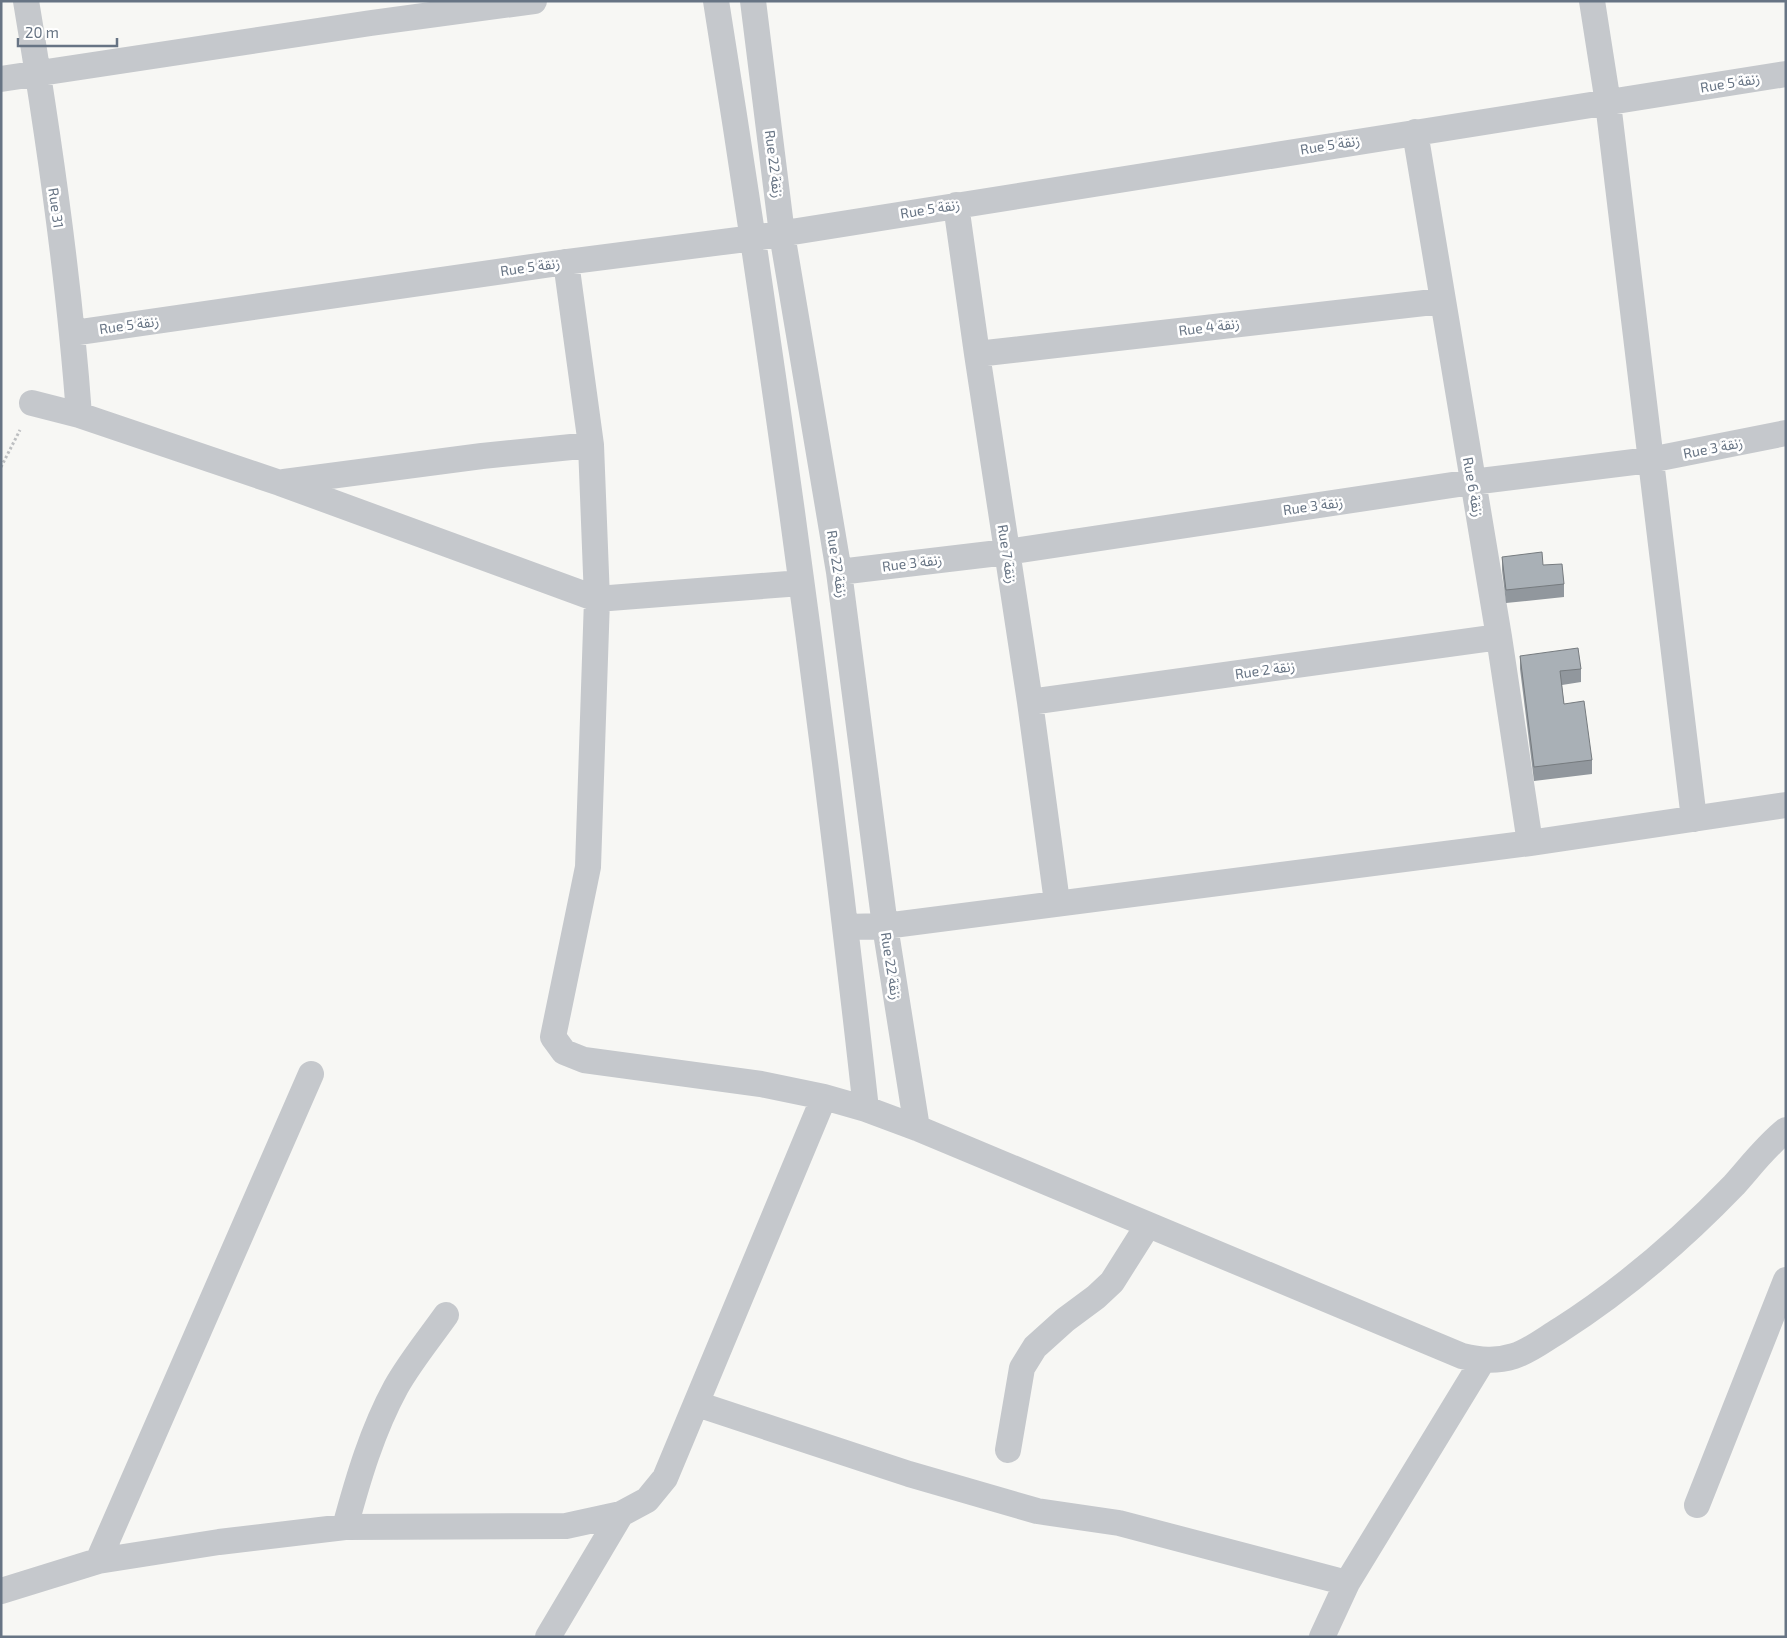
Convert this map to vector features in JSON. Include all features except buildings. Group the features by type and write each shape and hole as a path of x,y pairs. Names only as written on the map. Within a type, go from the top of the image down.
{"street":[{"name":"Rue 31","path":"26,1 38,75 73,333 79,415"},
{"path":"1,79 38,75 369,12 534,1"},
{"path":"716,1 754,238 846,927 866,1109"},
{"name":"Rue 22 زنقة","path":"753,1 782,234 839,572 885,926 916,1128"},
{"path":"1592,1 1608,103 1694,819"},
{"name":"Rue 5 زنقة","path":"73,333 566,262 782,234 1786,74"},
{"name":"Rue 6 زنقة","path":"1415,132 1499,637 1530,843"},
{"name":"Rue 7 زنقة","path":"956,205 1030,702 1057,902"},
{"path":"566,262 591,445 597,599 588,867 553,1037 564,1052 584,1060 761,1084 824,1097 866,1109 916,1128 1453,1352 1483,1360 1500,1360 1531,1348 1576,1320 1618,1289 1658,1257 1697,1221 1734,1184 1769,1144 1786,1130"},
{"name":"Rue 4 زنقة","path":"977,354 1442,301"},
{"path":"32,403 79,415 280,483 597,599 800,583"},
{"name":"Rue 3 زنقة","path":"839,572 1007,552 1472,482 1650,460 1786,434"},
{"path":"280,483 474,457 591,445"},
{"name":"Rue 2 زنقة","path":"1030,702 1499,637"},
{"path":"846,927 885,926 1057,902 1530,843 1786,805"},
{"path":"98,1561 311,1074"},
{"path":"1,1591 98,1561 219,1542 344,1527 566,1526 621,1514 647,1500 665,1478 824,1097"},
{"path":"1008,1450 1022,1368 1035,1347 1112,1282 1148,1225"},
{"path":"1697,1505 1786,1280"},
{"path":"344,1527 360,1473 381,1416 397,1386 446,1315"},
{"path":"1322,1637 1346,1583 1483,1360"},
{"path":"697,1404 909,1474 1037,1511 1119,1523 1346,1583"},
{"path":"548,1637 621,1514"}],"path":[{"path":"1,468 32,403"}]}
